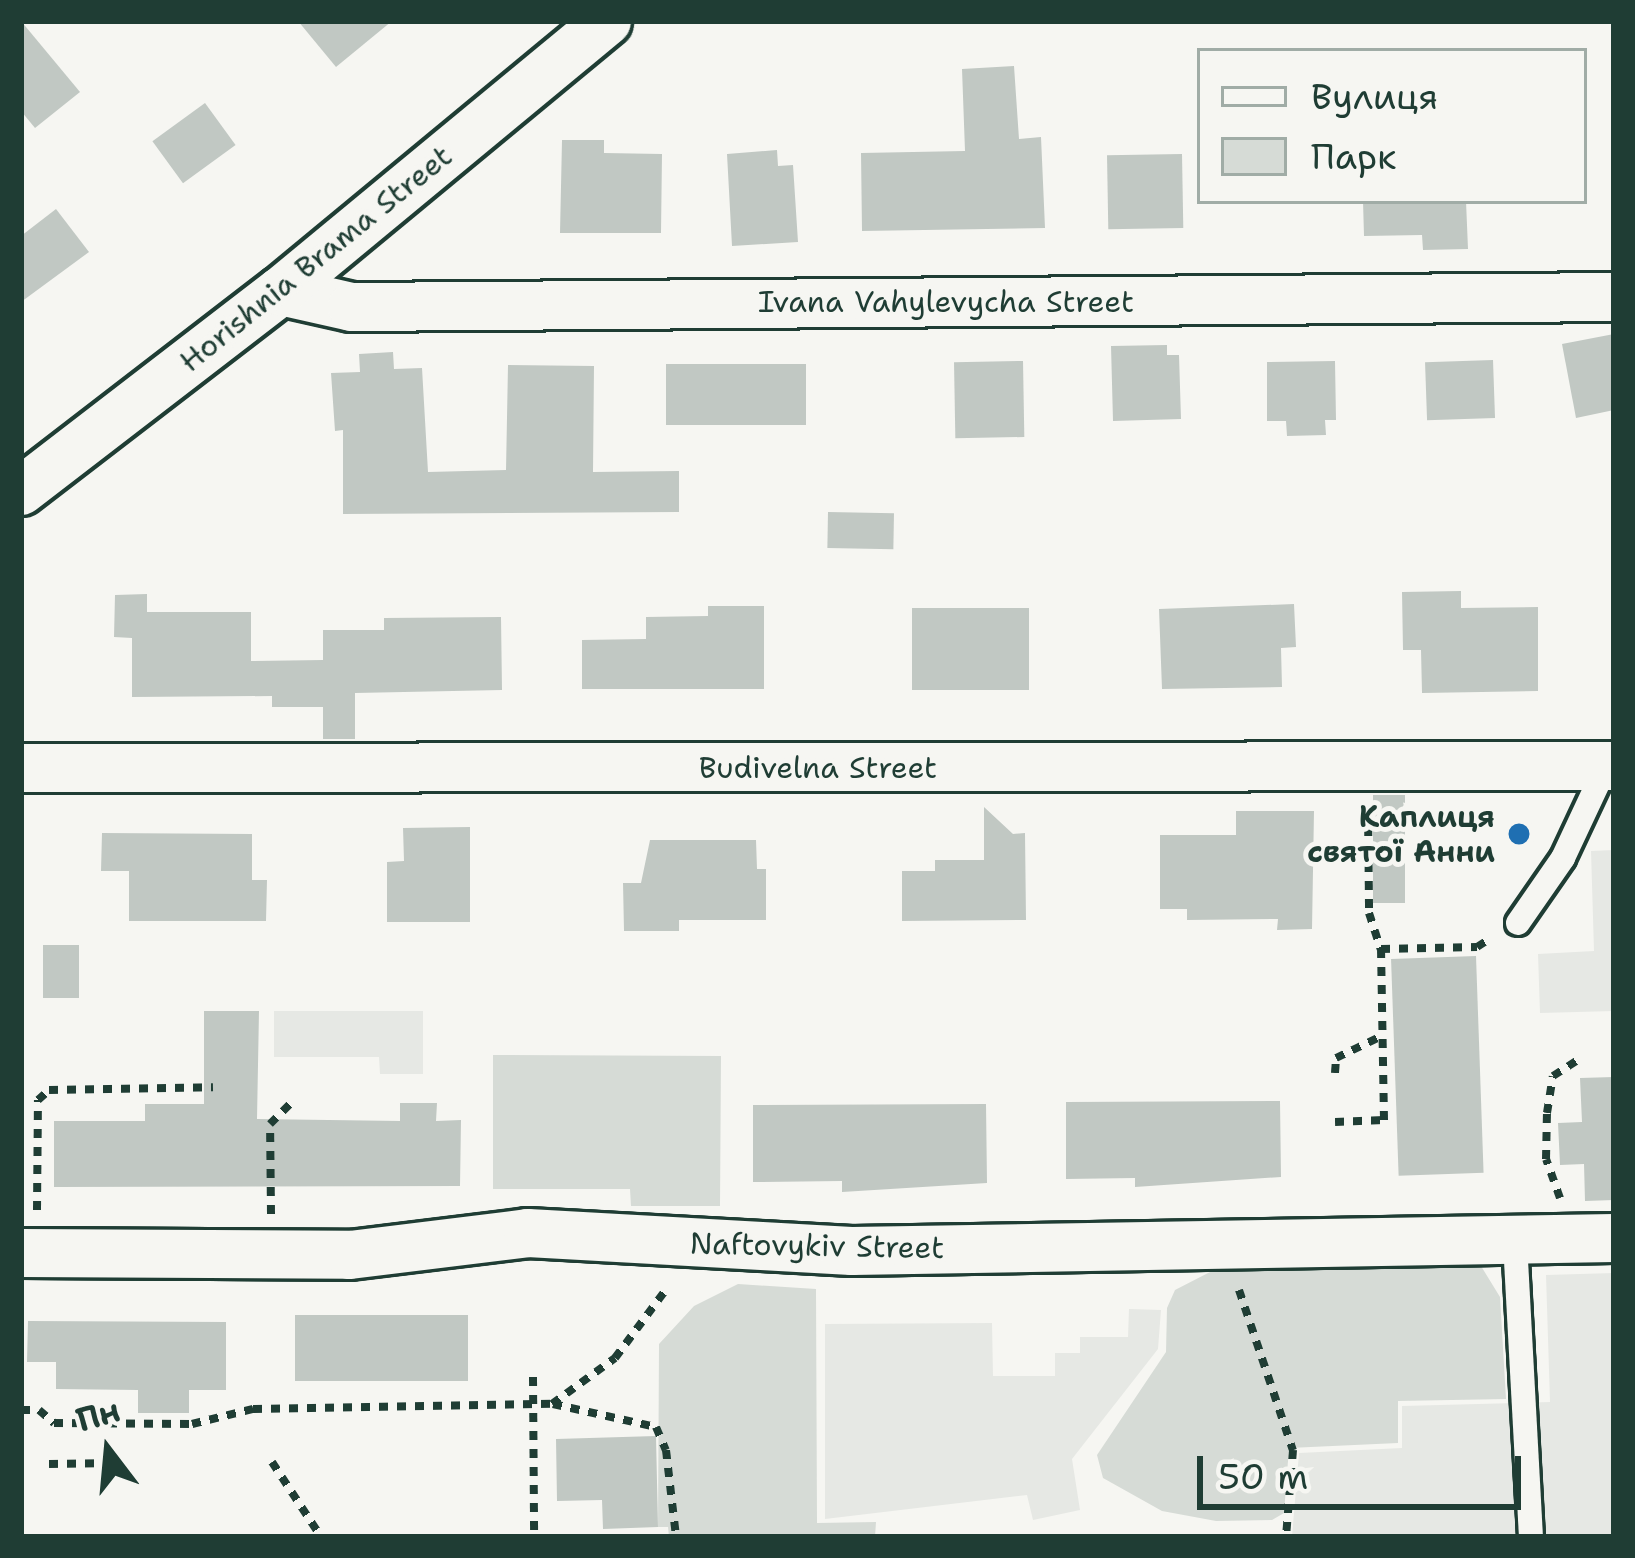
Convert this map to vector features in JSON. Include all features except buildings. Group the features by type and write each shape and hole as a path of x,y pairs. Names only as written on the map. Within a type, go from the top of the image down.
{"street":[{"name":"Horishnia Brama Street","path":"21,491 281,291 607,21"},
{"name":"Ivana Vahylevycha Street","path":"281,291 352,307 1614,297"},
{"name":"Budivelna Street","path":"21,768 1610,766"},
{"name":"Naftovykiv Street","path":"29,1253 397,1252 528,1233 852,1251 1614,1238"}],"lane":[{"path":"1518,922 1563,857 1610,766"},
{"path":"1531,1537 1538,1240"}],"path":[{"path":"1335,1122 1384,1120 1381,950 1369,913 1368,764"},
{"path":"1381,950 1477,946 1518,922"},
{"path":"1334,1073 1336,1058 1382,1036"},
{"path":"1538,1240 1553,1076 1580,1058"},
{"path":"29,1253 38,1100 49,1090 213,1087"},
{"path":"272,1255 270,1124 293,1101"},
{"path":"21,1410 39,1410 54,1423 192,1424 254,1409 552,1404 586,1387 659,1294 716,1245"},
{"path":"1237,1245 1237,1283 1293,1450 1286,1537"},
{"path":"533,1377 535,1537"},
{"path":"552,1404 656,1427 666,1450 676,1537"},
{"path":"272,1462 320,1537"},
{"path":"49,1464 116,1463"}],"shaded area":[{"path":"1614,850 1614,1011 1540,1013 1538,954 1594,951 1591,851"},
{"path":"274,1011 423,1011 423,1074 380,1074 379,1057 274,1057"},
{"path":"1614,1273 1614,1537 1292,1537 1299,1453 1402,1448 1402,1406 1550,1402 1546,1275"},
{"path":"1129,1309 1161,1310 1158,1349 1072,1459 1080,1510 1033,1520 1027,1495 825,1519 825,1324 992,1323 993,1376 1055,1376 1055,1353 1080,1353 1080,1337 1128,1337"}],"green space":[{"path":"493,1055 721,1056 720,1206 631,1206 630,1189 493,1189"},
{"path":"1481,1266 1500,1297 1506,1399 1398,1401 1398,1443 1289,1448 1284,1513 1272,1520 1216,1521 1162,1511 1103,1478 1097,1455 1166,1352 1167,1308 1175,1290 1210,1272"},
{"path":"738,1284 816,1289 817,1523 876,1522 875,1537 669,1537 668,1527 658,1527 659,1344 694,1306"}],"place":[{"name":"Каплиця святої Анни","path":"1519,834"}]}
